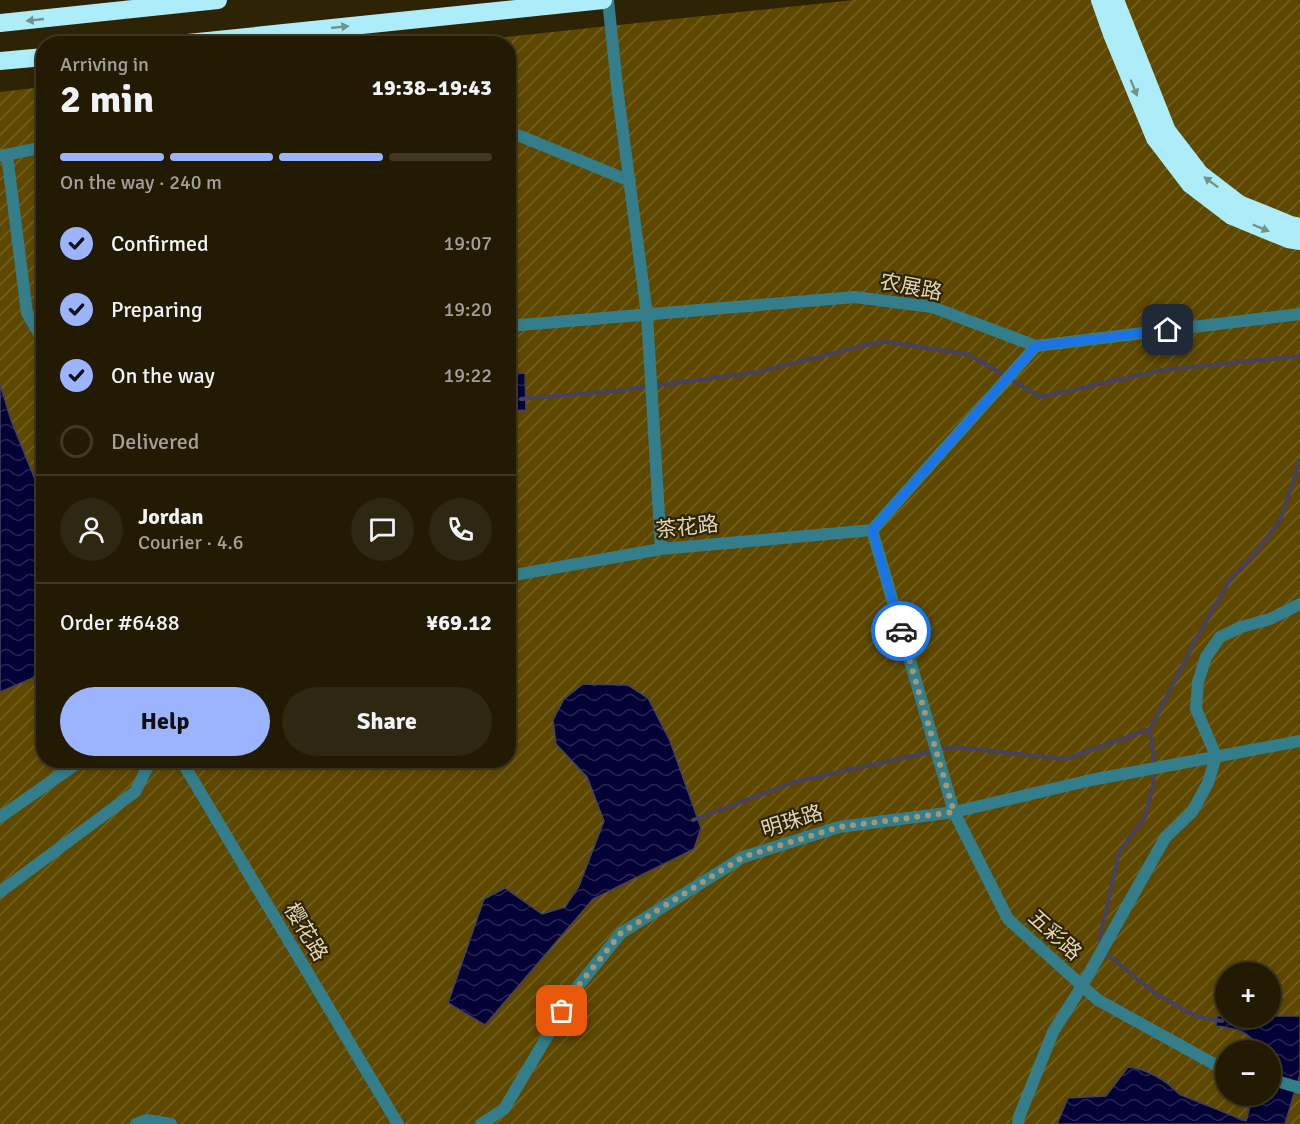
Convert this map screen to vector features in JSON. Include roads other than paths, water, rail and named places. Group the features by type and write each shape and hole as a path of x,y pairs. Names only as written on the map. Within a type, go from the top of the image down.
{"highway":[{"path":"64,17 129,0"},
{"path":"0,23 218,0"},
{"path":"255,36 603,0"},
{"path":"1100,0 1119,32 1167,131 1200,174 1239,204 1300,227"},
{"path":"1115,0 1119,32 1155,138 1190,184 1232,216 1288,239 1300,241"},
{"path":"0,61 36,58"}],"street":[{"path":"608,0 647,315 661,549"},
{"path":"516,134 630,181"},
{"path":"36,149 3,155 27,313 36,328"},
{"name":"农展路","path":"516,325 855,297 932,307 1036,346 1300,314"},
{"path":"872,530 1036,346"},
{"name":"茶花路","path":"516,575 661,549 872,530"},
{"name":"五彩路","path":"872,530 954,812 1008,919 1098,1000 1215,1064"},
{"path":"1018,1124 1053,1032 1082,986 1165,838 1192,812 1208,783 1216,756 1196,709 1198,682 1206,657 1220,637 1241,627 1270,619 1300,604"},
{"name":"明珠路","path":"482,1124 504,1109 574,991 621,933 743,857 839,827 954,812 1163,766 1300,741"},
{"path":"0,817 70,768"},
{"path":"0,892 135,792 147,768"},
{"name":"樱花路","path":"186,768 398,1124"},
{"path":"1281,1082 1300,1088"},
{"path":"136,1124 147,1120 171,1124"}],"water":[{"path":"525,373 526,410 516,411 516,374"},
{"path":"0,384 11,420 36,482 36,672 33,678 0,692"},
{"path":"583,684 628,685 648,698 670,741 701,828 694,849 593,899 485,1025 448,1003 484,899 505,888 542,914 565,907 579,886 604,821 587,777 556,744 553,720 564,699"},
{"path":"1281,1016 1300,1016 1300,1074 1285,1124 1057,1124 1068,1098 1106,1096 1128,1067 1149,1073 1168,1084 1179,1094 1246,1121 1250,1106 1281,1106 1281,1040 1253,1040 1242,1032 1229,1028 1281,1028"}],"waterway":[{"path":"521,399 615,391 758,372 883,341 970,355 1040,397 1163,370 1300,356"},
{"path":"1101,945 1100,937 1119,852 1145,817 1153,785 1154,760 1150,729 1195,641 1231,578 1258,550 1280,520 1300,461"},
{"path":"693,820 794,782 953,747 1066,759 1150,729"},
{"path":"1104,952 1156,994 1195,1016 1215,1020"}]}
